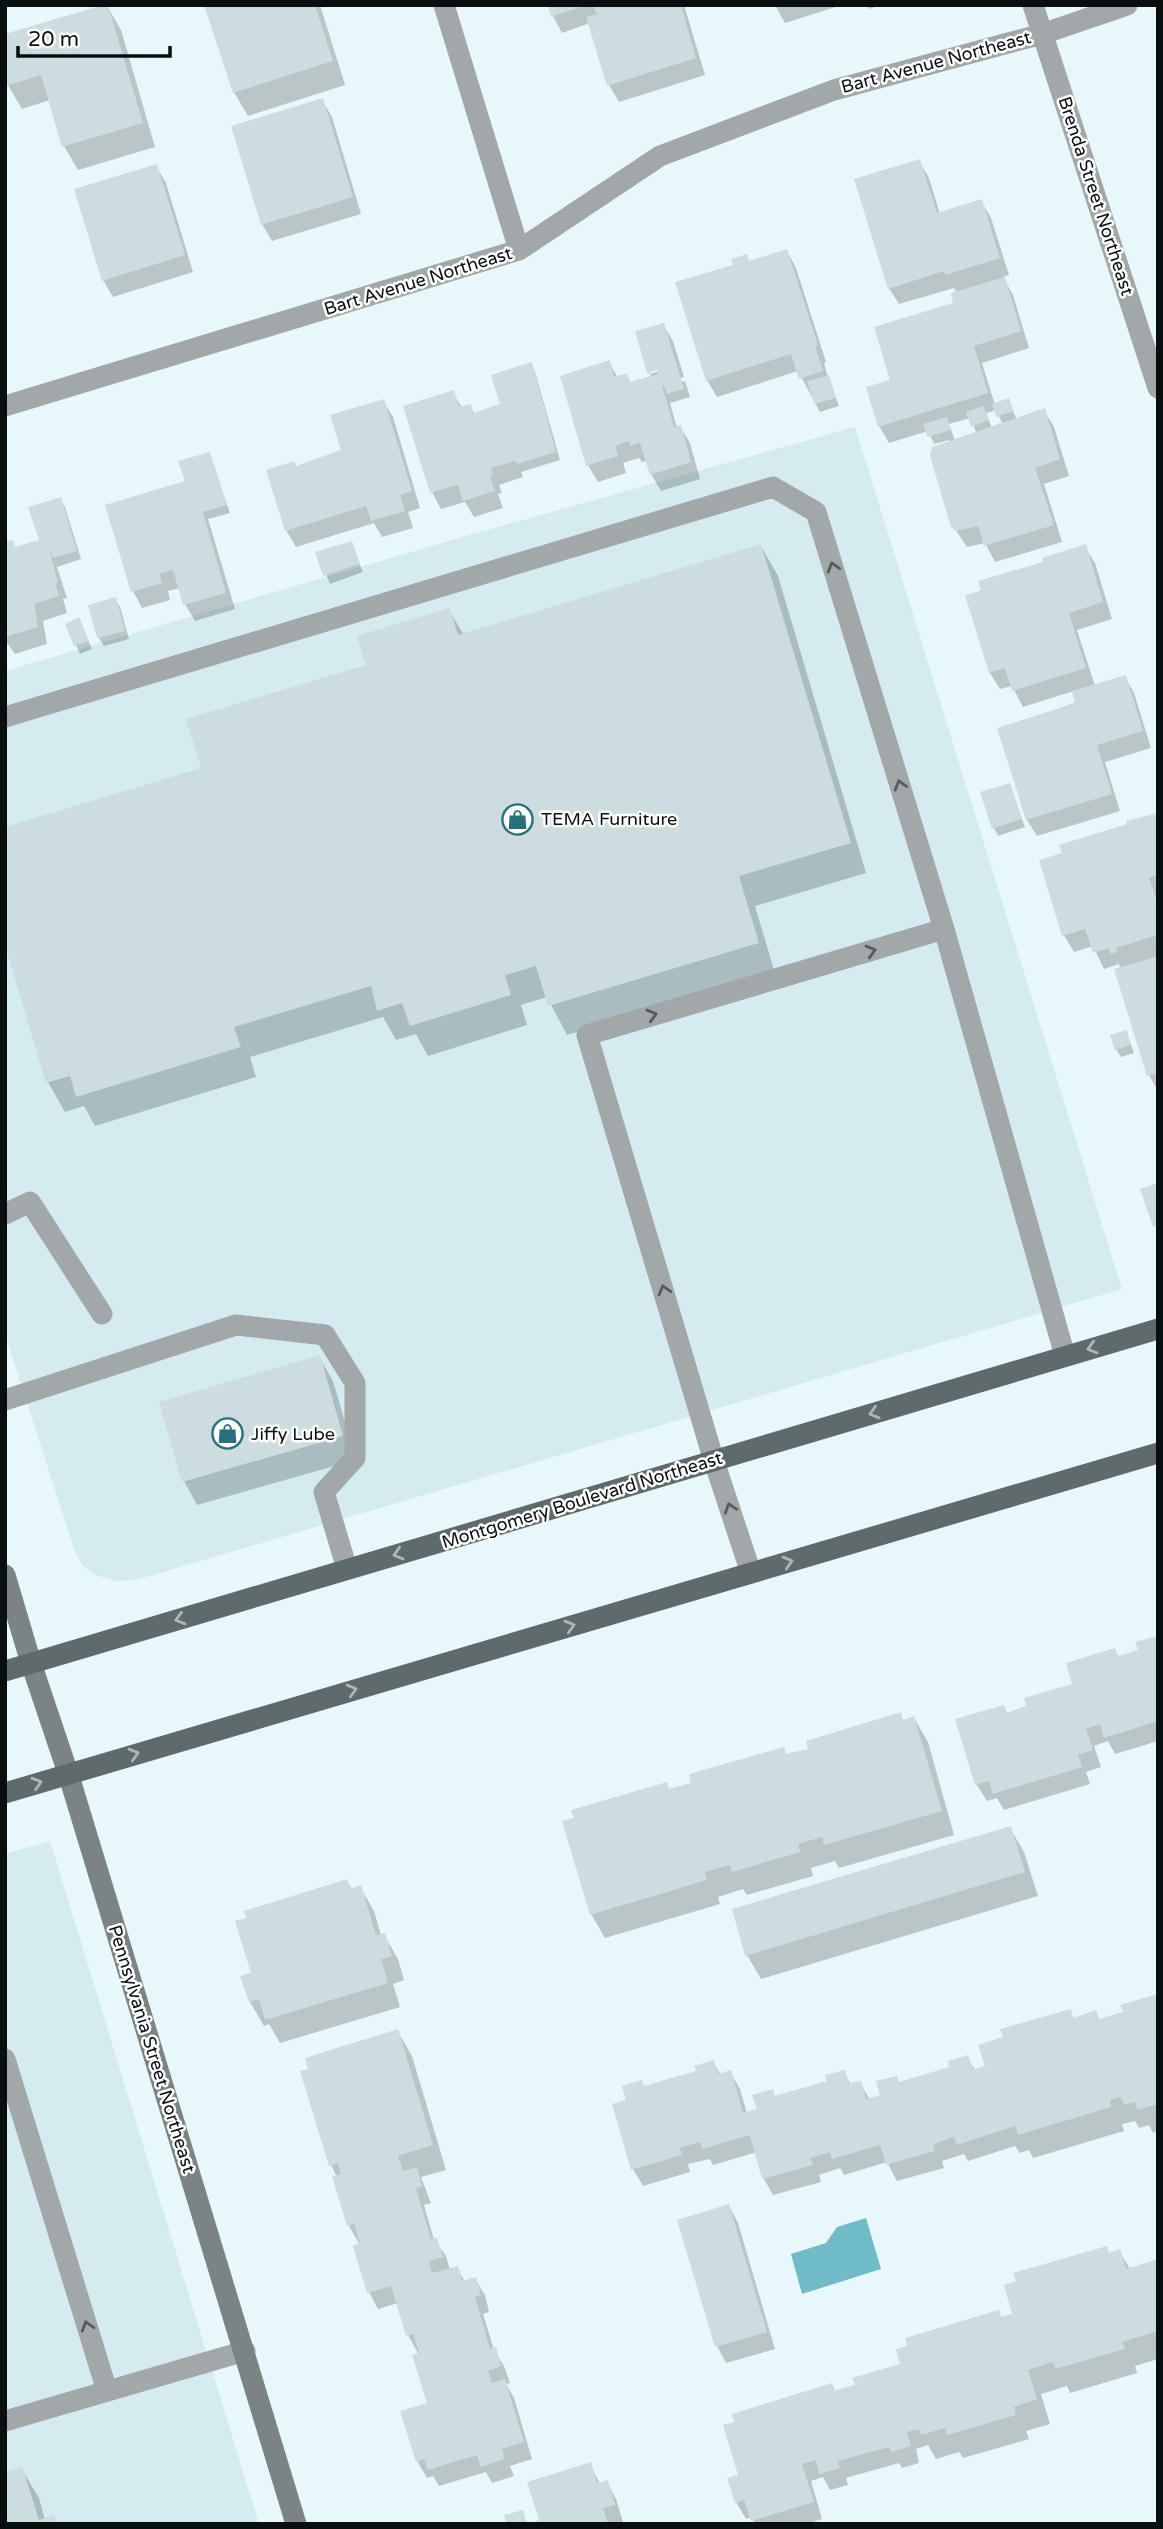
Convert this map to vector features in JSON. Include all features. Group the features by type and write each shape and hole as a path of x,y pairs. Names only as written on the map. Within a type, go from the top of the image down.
{"main road":[{"name":"Montgomery Boulevard Northeast","path":"5,1671 1158,1329"},
{"path":"5,1793 1158,1453"}],"street":[{"path":"444,5 519,250"},
{"name":"Brenda Street Northeast","path":"1033,5 1158,388"},
{"name":"Bart Avenue Northeast","path":"5,406 519,250 660,156 834,89 1042,34 1127,5"},
{"path":"5,717 773,487 816,512 944,929 1065,1356"},
{"path":"751,1573 714,1461 587,1035 944,929"},
{"path":"5,1214 30,1202 102,1314"},
{"path":"5,1400 236,1325 325,1335 355,1382 355,1458 324,1492 347,1569"},
{"name":"Pennsylvania Street Northeast","path":"5,1575 68,1773 296,2524"},
{"path":"5,2059 107,2391"},
{"path":"5,2421 245,2351"}],"shaded area":[{"path":"855,427 1122,1289 136,1580 114,1581 96,1575 83,1566 75,1552 5,1334 5,671 473,534"},
{"path":"50,1841 259,2524 5,2524 5,1854"}],"water":[{"path":"866,2218 881,2269 802,2294 791,2254 826,2243 837,2227"}],"building":[{"path":"108,5 143,123 62,147 41,75 6,86 5,34"},
{"path":"204,5 315,5 333,61 233,93"},
{"path":"548,5 583,5 583,6 551,17"},
{"path":"593,5 681,5 696,58 607,86 586,17 597,14"},
{"path":"323,98 353,197 261,225 231,126"},
{"path":"920,159 937,213 982,199 1000,258 945,275 944,271 888,289 854,179"},
{"path":"157,164 185,255 102,281 74,189"},
{"path":"787,249 818,345 815,346 823,371 799,379 791,354 706,381 675,282 733,265 731,259 747,254 749,261"},
{"path":"1005,277 1021,331 974,346 988,393 878,427 866,387 890,380 874,327 953,303 951,293"},
{"path":"664,323 684,389 667,394 664,385 662,386 674,427 681,425 691,462 650,475 640,443 630,446 629,441 615,446 618,456 586,466 560,376 610,360 614,377 627,373 630,382 658,374 657,370 647,373 635,331"},
{"path":"532,362 556,452 517,464 515,461 491,468 493,476 490,477 495,491 463,501 458,485 430,493 403,406 454,390 459,407 471,404 473,413 500,404 491,375"},
{"path":"829,375 836,398 814,404 807,381"},
{"path":"1009,398 1014,411 996,417 992,404"},
{"path":"384,399 412,491 400,495 405,511 371,521 366,506 285,531 266,470 295,461 296,466 341,450 330,415"},
{"path":"983,406 989,420 971,427 966,412"},
{"path":"1045,408 1060,459 1035,468 1054,525 984,546 978,526 956,531 951,527 930,456 932,447"},
{"path":"947,417 951,430 928,437 923,424"},
{"path":"210,452 227,505 203,512 226,593 183,605 173,570 159,574 162,583 131,592 105,505 185,481 178,461"},
{"path":"61,497 77,551 53,558 49,549 59,596 34,604 38,627 5,637 5,542 13,540 15,547 39,540 28,507"},
{"path":"352,541 360,564 323,576 315,552"},
{"path":"761,544 851,843 739,876 759,943 548,1006 536,966 505,975 511,995 410,1026 402,1003 377,1011 371,986 234,1027 241,1047 76,1097 70,1076 46,1083 5,945 5,827 201,768 186,719 366,665 357,636 450,608 458,635"},
{"path":"1086,544 1103,602 1069,613 1086,668 1012,691 1005,668 989,673 965,595 981,591 978,581 1043,562 1042,558"},
{"path":"116,597 125,631 97,638 88,605"},
{"path":"79,617 89,641 74,646 65,624"},
{"path":"1126,675 1143,731 1097,745 1112,794 1026,820 997,728 1075,702 1072,691"},
{"path":"1010,783 1022,819 992,829 980,792"},
{"path":"1158,813 1158,875 1149,878 1158,904 1158,935 1116,948 1117,952 1110,954 1109,948 1093,953 1085,929 1062,936 1039,860 1062,853 1059,845 1127,824 1126,821"},
{"path":"1158,956 1157,1080 1155,1074 1147,1076 1114,969"},
{"path":"1127,1030 1130,1045 1115,1050 1110,1035"},
{"path":"1158,1183 1158,1225 1153,1227 1140,1189"},
{"path":"320,1355 343,1436 182,1482 159,1402"},
{"path":"1158,1636 1158,1721 1104,1738 1100,1724 1086,1729 1093,1750 1078,1755 1082,1767 993,1794 989,1781 975,1785 955,1719 1004,1705 1007,1713 1026,1706 1024,1698 1072,1684 1066,1663 1115,1648 1118,1656 1138,1650 1135,1642"},
{"path":"901,1712 903,1720 914,1716 942,1811 824,1845 822,1837 798,1844 801,1852 732,1872 730,1865 705,1872 707,1880 590,1915 562,1821 574,1818 571,1810 667,1782 669,1789 691,1783 689,1774 784,1747 786,1754 808,1749 806,1741"},
{"path":"1011,1826 1025,1872 745,1956 732,1909"},
{"path":"347,1879 350,1889 361,1885 376,1935 385,1933 392,1956 381,1959 388,1983 265,2020 259,1999 249,2002 240,1976 251,1973 235,1921 246,1918 244,1911"},
{"path":"1158,1994 1158,2104 1137,2110 1135,2102 1124,2105 1121,2097 1110,2100 1111,2107 1018,2135 1015,2126 957,2145 954,2137 933,2144 935,2151 886,2165 880,2145 832,2159 830,2152 810,2158 813,2165 762,2179 750,2135 702,2149 700,2142 679,2148 682,2155 631,2170 612,2104 626,2100 622,2086 642,2080 644,2086 696,2071 694,2066 714,2060 718,2074 731,2070 743,2113 757,2109 752,2095 773,2089 775,2096 827,2081 825,2075 845,2070 849,2083 861,2081 866,2099 880,2095 876,2081 897,2076 899,2082 949,2067 948,2061 968,2055 973,2069 985,2066 978,2045 1003,2037 1000,2029 1071,2009 1073,2018 1096,2010 1099,2019 1123,2012 1120,2005"},
{"path":"398,2029 433,2145 398,2156 403,2171 417,2167 422,2186 416,2188 431,2239 437,2238 443,2257 429,2261 432,2273 458,2266 462,2281 476,2277 481,2295 475,2297 490,2349 496,2347 501,2366 488,2371 492,2383 505,2379 524,2442 502,2449 505,2459 481,2467 477,2455 428,2470 424,2459 416,2462 400,2411 427,2403 412,2355 419,2353 413,2334 406,2336 391,2286 367,2293 353,2246 360,2243 354,2224 347,2226 332,2176 341,2174 338,2163 329,2166 300,2071 308,2069 305,2058"},
{"path":"729,2204 767,2332 715,2347 677,2220"},
{"path":"1107,2246 1109,2253 1120,2249 1126,2269 1158,2259 1158,2331 1122,2342 1125,2349 1055,2369 1053,2362 1028,2370 1037,2399 1014,2407 1016,2415 947,2435 945,2428 921,2435 919,2429 907,2432 911,2446 891,2452 889,2447 838,2461 840,2468 819,2474 816,2460 802,2464 814,2502 751,2521 744,2500 735,2503 727,2478 738,2475 723,2425 734,2422 732,2414 832,2383 835,2390 855,2385 852,2378 900,2364 896,2349 907,2346 905,2338 999,2310 1001,2317 1012,2314 1004,2285 1016,2281 1013,2273"},
{"path":"591,2462 597,2483 608,2480 615,2505 603,2508 608,2524 530,2524 539,2520 527,2482"},
{"path":"22,2466 39,2520 54,2515 57,2524 5,2524 5,2472"},
{"path":"523,2510 527,2524 501,2524 506,2522 504,2515"}],"place":[{"name":"TEMA Furniture","path":"518,819"},
{"name":"Jiffy Lube","path":"228,1434"}]}
